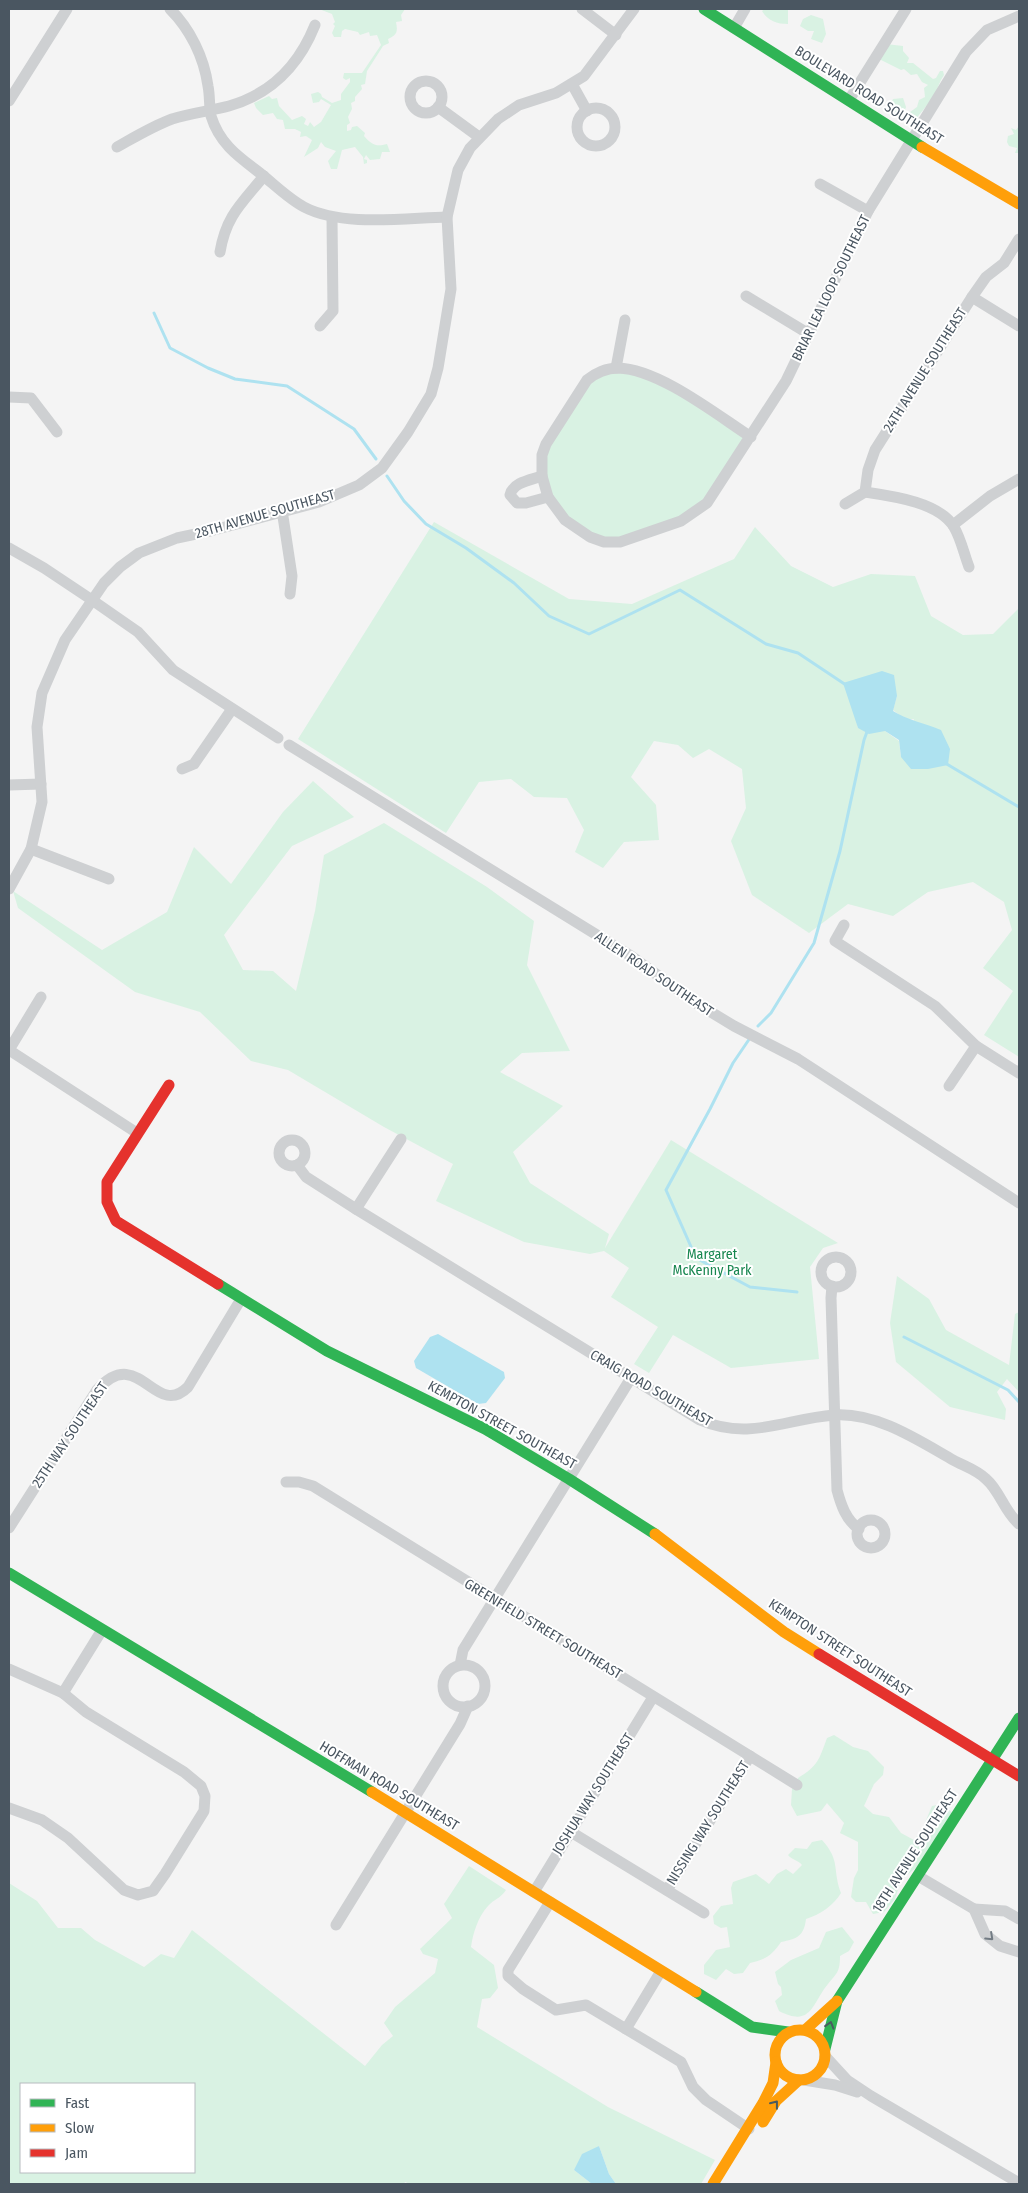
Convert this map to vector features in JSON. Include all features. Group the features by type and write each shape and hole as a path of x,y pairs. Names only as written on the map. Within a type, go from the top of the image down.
{"street":[{"path":"9,101 67,9"},
{"path":"582,9 616,35"},
{"name":"28TH AVENUE SOUTHEAST","path":"9,889 30,850 42,802 37,727 42,693 66,640 104,583 139,552 177,538 319,502 370,478 382,468 431,394 438,368 451,288 447,217 458,170 470,148 498,118 519,105 556,93 584,76 634,9"},
{"name":"BOULEVARD ROAD SOUTHEAST","path":"704,9 912,140 1019,204"},
{"path":"734,28 745,9"},
{"path":"849,100 906,9"},
{"path":"175,10 200,54 209,89 210,110 217,131 224,143 238,158 303,207 332,218 353,220 447,217"},
{"name":"BRIAR LEA LOOP SOUTHEAST","path":"751,437 664,382 626,368 616,368 594,374 587,380 546,444 542,455 542,476 548,497 565,520 578,530 604,542 620,542 682,521 707,503 751,437 786,381 868,211 966,52 977,39 999,24 1019,16"},
{"path":"117,147 172,120 238,103 256,96 272,86 298,58 315,25"},
{"path":"572,84 587,111"},
{"path":"438,107 479,137"},
{"path":"220,252 228,220 264,176"},
{"path":"820,184 868,211"},
{"path":"320,326 333,312 332,218"},
{"name":"24TH AVENUE SOUTHEAST","path":"866,492 868,470 875,450 972,297 986,277 1004,263 1019,239"},
{"path":"746,296 810,334"},
{"path":"972,297 1019,326"},
{"path":"616,368 625,320"},
{"path":"9,397 31,398 57,432"},
{"path":"542,476 517,485 510,495 516,503 521,504 548,497"},
{"path":"953,525 990,496 1019,479"},
{"path":"845,504 866,492 901,497 926,507 953,525 969,568"},
{"path":"282,510 292,576 290,594"},
{"path":"9,548 44,568 138,632 173,670 278,738"},
{"path":"182,768 194,764 232,709"},
{"name":"ALLEN ROAD SOUTHEAST","path":"289,745 631,956 696,1003 734,1026 798,1059 1019,1203"},
{"path":"9,785 41,784"},
{"path":"30,850 109,879"},
{"path":"844,925 834,941 935,1006 976,1046 1019,1073"},
{"path":"41,997 9,1050 138,1133"},
{"path":"949,1086 976,1046"},
{"name":"KEMPTON STREET SOUTHEAST","path":"168,1085 107,1182 105,1198 108,1210 116,1221 126,1229 334,1355 485,1429 569,1479 652,1532 791,1637 1019,1776"},
{"path":"356,1209 401,1139"},
{"name":"CRAIG ROAD SOUTHEAST","path":"297,1165 306,1177 356,1209 700,1420 726,1429 754,1429 835,1415 854,1416 892,1428 979,1473 992,1486 1007,1512 1019,1524"},
{"path":"832,1286 838,1490 844,1512 852,1524 859,1529"},
{"name":"25TH WAY SOUTHEAST","path":"9,1528 97,1390 107,1379 114,1375 124,1374 133,1376 165,1396 182,1393 188,1387 242,1299"},
{"path":"468,1706 452,1703 443,1690 447,1674 460,1665 463,1650 631,1378"},
{"name":"GREENFIELD STREET SOUTHEAST","path":"286,1482 298,1482 313,1486 494,1600 798,1786"},
{"name":"HOFFMAN ROAD SOUTHEAST","path":"9,1572 406,1813 752,2027 776,2057"},
{"path":"63,1693 102,1630"},
{"path":"336,1925 460,1724 468,1706 481,1698 484,1682 476,1669 460,1665"},
{"path":"9,1669 63,1693 86,1712 184,1772 201,1786 205,1796 204,1811 153,1891 138,1895 124,1890 68,1838 42,1820 9,1808"},
{"name":"JOSHUA WAY SOUTHEAST","path":"534,1892 653,1697"},
{"name":"18TH AVENUE SOUTHEAST","path":"804,2030 837,2001 1019,1718"},
{"name":"NISSING WAY SOUTHEAST","path":"666,1890 750,1756"},
{"path":"571,1832 704,1913"},
{"path":"918,1876 974,1909 1005,1911 1019,1919"},
{"path":"550,1902 508,1970 508,1976 523,1989 556,2010 586,2005 681,2062 692,2087 706,2100 749,2128"},
{"path":"974,1909 985,1934 1000,1946 1019,1952"},
{"path":"626,2029 661,1970"},
{"name":"18TH AVENUE SOUTHEAST","path":"825,2053 837,2001"},
{"name":"HOFFMAN ROAD SOUTHEAST","path":"752,2027 788,2032"},
{"path":"713,2184 749,2128 773,2083 776,2057 782,2037 788,2032 804,2030 818,2036 825,2053 847,2080 1019,2183"},
{"path":"723,2184 776,2101 801,2080 813,2076 822,2068 825,2053"},
{"path":"776,2057 784,2074 801,2080 836,2085 871,2096"}],"green space":[{"path":"319,9 405,9 401,15 402,21 396,22 396,33 388,39 389,43 383,46 367,71 365,84 361,85 362,89 355,97 355,101 351,103 352,109 348,117 350,123 347,125 347,131 357,126 372,143 377,145 387,144 390,152 382,152 380,159 370,160 366,155 364,159 367,160 367,163 364,164 363,157 355,147 342,150 337,169 331,169 328,161 336,151 325,147 321,142 318,148 304,157 312,140 306,136 300,137 301,132 295,129 285,129 283,120 277,119 273,113 263,115 256,108 254,103 269,96 272,99 277,98 279,106 292,120 302,116 306,119 304,124 308,126 310,122 314,127 321,122 331,105 321,99 319,102 313,103 311,94 318,92 332,103 341,100 341,94 350,82 350,78 346,80 343,78 344,73 362,73 381,45 377,35 370,36 369,32 360,35 358,32 345,29 342,31 341,37 334,37 332,33 335,22 332,14"},
{"path":"765,9 788,9 788,24 770,20 762,11"},
{"path":"811,15 823,19 826,34 822,43 811,39 814,31 808,31 800,26 803,19"},
{"path":"886,44 903,46 903,51 909,58 907,63 913,63 933,79 936,78 940,71 943,71 944,75 936,93 911,124 902,115 888,110 893,99 903,98 906,107 904,113 906,115 917,107 919,100 925,97 924,88 928,85 922,82 917,74 911,75 904,69 901,70 879,59"},
{"path":"1019,126 1019,153 1015,153 1017,148 1009,146 1007,142 1008,136 1014,134 1011,128 1016,130"},
{"path":"603,371 649,376 751,437 698,511 620,542 590,537 548,497 542,455 587,380"},
{"path":"434,522 569,599 632,604 734,559 755,527 791,566 833,587 871,574 915,576 931,616 963,635 993,634 1019,608 1019,1057 984,1035 1013,991 983,968 1012,930 1004,902 973,882 928,892 893,916 848,904 809,933 752,895 731,841 746,808 742,769 709,749 693,758 678,745 654,741 631,777 656,805 659,840 624,842 603,868 575,852 584,830 567,798 534,797 511,779 479,782 446,833 298,739","holes":["897,696 893,710 906,720 914,719 901,757 899,741 885,731 858,728 853,708"]},
{"name":"Margaret McKenny Park","path":"313,781 354,817 292,846 224,935 243,970 273,971 296,991 315,911 324,855 384,823 487,887 534,921 527,965 570,1051 522,1053 500,1072 563,1106 513,1152 530,1183 609,1234 605,1248 671,1140 838,1243 823,1248 810,1267 819,1359 731,1368 673,1335 649,1373 634,1364 658,1327 611,1297 629,1268 604,1251 590,1254 524,1242 436,1201 453,1164 384,1127 288,1070 251,1061 200,1012 135,992 18,908 13,891 102,950 167,912 194,847 231,884 283,812"},
{"path":"897,1276 929,1299 946,1330 1009,1365 1015,1314 1019,1312 1019,1392 1007,1379 997,1392 1006,1409 1005,1420 950,1407 896,1362 890,1323"},
{"path":"834,1735 853,1747 868,1751 884,1767 883,1775 874,1784 864,1806 873,1814 889,1817 901,1833 914,1840 922,1830 932,1806 942,1804 956,1816 918,1866 901,1880 895,1899 884,1912 873,1914 866,1902 856,1902 851,1897 854,1878 858,1870 858,1842 840,1833 844,1823 827,1803 821,1811 797,1816 791,1805 792,1789 795,1787 798,1778 814,1766 820,1757 827,1738"},
{"path":"822,1840 832,1854 841,1893 834,1902 822,1912 806,1919 804,1929 799,1936 781,1942 768,1956 750,1963 743,1973 734,1974 726,1969 716,1980 704,1974 704,1965 716,1950 730,1947 727,1927 721,1928 714,1924 713,1916 721,1906 733,1904 731,1888 733,1882 756,1874 769,1884 777,1874 786,1869 793,1874 802,1865 788,1855 795,1848 807,1849 812,1842"},
{"path":"469,1866 506,1890 484,1910 476,1925 472,1942 471,1947 494,1965 498,1988 490,1998 482,1999 477,2027 608,2107 715,2160 701,2184 616,2184 609,2174 599,2146 574,2170 592,2184 410,2184 405,2182 404,2184 9,2184 9,1883 37,1901 58,1928 81,1928 95,1940 144,1967 161,1954 174,1958 192,1930 365,2066 382,2045 393,2036 384,2023 395,2007 435,1973 438,1959 423,1954 420,1949 452,1918 444,1904"},
{"path":"842,1927 854,1942 849,1951 840,1956 837,1972 810,2011 798,2017 779,2011 775,2001 782,1995 775,1972 791,1960 819,1948 826,1932"}],"water":[{"path":"882,671 894,675 897,696 893,711 941,730 950,749 948,765 928,769 911,769 901,757 899,740 885,731 869,734 858,728 843,683"},
{"path":"438,1334 504,1372 505,1378 486,1403 478,1404 416,1368 414,1361 430,1337"},
{"path":"599,2146 609,2174 616,2184 592,2184 574,2170 582,2154"}],"waterway":[{"path":"154,313 170,348 208,368 235,379 287,386 354,429 376,459"},
{"path":"387,476 404,501 426,524 466,548 514,583 549,616 589,634 680,590 766,644 798,653 846,685"},
{"path":"758,1026 771,1013 814,943 840,851 868,729"},
{"path":"945,763 1019,807"},
{"path":"750,1038 733,1063 666,1190 696,1258 750,1287 797,1292"},
{"path":"904,1337 1008,1390 1019,1402"}],"traffic: fast":[{"path":"704,9 922,147"},
{"path":"218,1284 327,1351 485,1429 569,1479 655,1534"},
{"path":"9,1573 372,1792"},
{"path":"825,2049 837,2001 1019,1718"},
{"path":"696,1992 752,2027 788,2032"}],"traffic: slow":[{"path":"922,147 1019,204"},
{"path":"655,1534 784,1632 819,1654"},
{"path":"372,1792 696,1992"},
{"path":"805,2030 837,2001"},
{"path":"795,2030 805,2030 818,2037 825,2050 825,2055 825,2060 818,2073 805,2080 795,2080 786,2076 779,2069 775,2060 775,2050 779,2041 786,2034 795,2030"},
{"path":"713,2184 763,2103 773,2083 776,2062"},
{"path":"763,2122 776,2101 799,2080"}],"traffic: jam":[{"path":"169,1085 107,1182 107,1202 116,1221 218,1284"},
{"path":"819,1654 1019,1776"}]}
